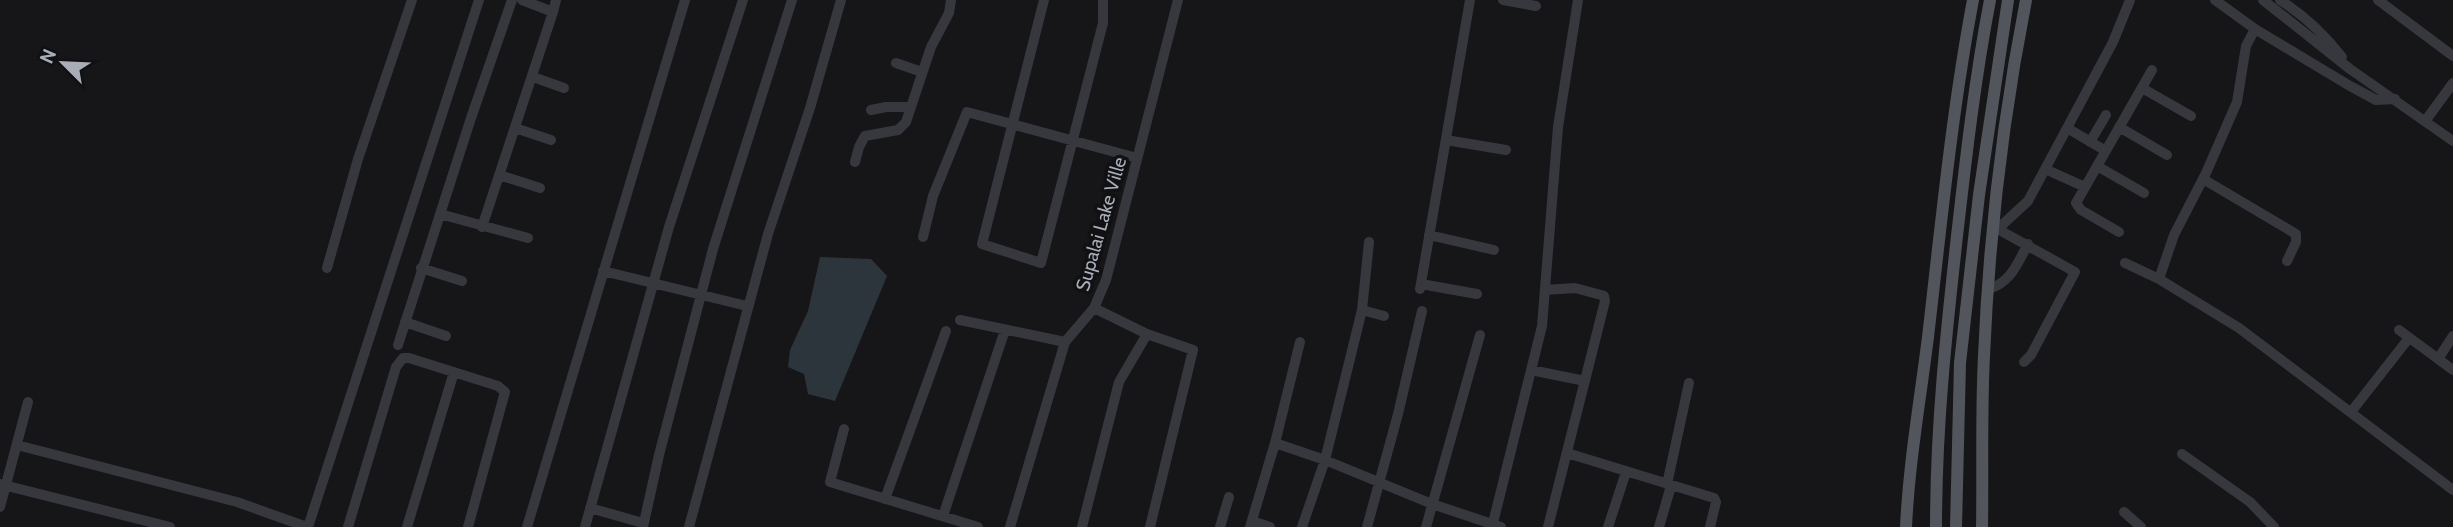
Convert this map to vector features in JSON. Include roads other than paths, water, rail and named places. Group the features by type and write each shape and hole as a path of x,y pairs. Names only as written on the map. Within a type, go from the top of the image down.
{"main road":[{"path":"1906,527 1913,442 1941,213 1973,0"},
{"path":"1936,527 1943,357 1983,37 1990,0"},
{"path":"1956,527 1960,363 1979,195 2008,0"},
{"path":"1982,527 1984,368 1994,227 2002,152 2026,0"},
{"path":"1979,195 2002,152"},
{"path":"1941,213 1957,239"}],"street":[{"path":"327,268 358,159 412,0"},
{"path":"17,445 237,502 308,527 480,0"},
{"path":"398,345 512,0"},
{"path":"482,227 555,6 522,0"},
{"path":"527,527 685,0"},
{"path":"585,527 669,227 743,0"},
{"path":"590,508 643,525 700,296 732,185 792,0"},
{"path":"689,527 747,306 841,0"},
{"path":"855,162 865,136 903,127 931,47 949,13 951,0"},
{"path":"1044,0 982,244 1041,263 1103,23 1103,0"},
{"name":"Supalai Lake Ville","path":"1010,527 1065,342 1094,308 1106,280 1178,0"},
{"path":"1470,0 1420,287 1477,294"},
{"path":"1503,0 1536,6"},
{"path":"1275,443 1495,526 1542,326 1558,127 1578,0"},
{"path":"1994,227 2002,225 2028,201 2113,41 2130,0"},
{"path":"2215,0 2255,29 2376,100 2395,99"},
{"path":"2263,0 2350,69 2453,141"},
{"path":"2280,0 2304,16 2327,38 2350,69"},
{"path":"2378,0 2453,56"},
{"path":"2159,279 2174,235 2237,102 2246,46 2255,29"},
{"path":"896,63 922,72"},
{"path":"2119,232 2081,210 2076,203 2152,70"},
{"path":"533,78 564,88"},
{"path":"2426,120 2453,83"},
{"path":"2142,88 2191,116"},
{"path":"871,110 911,107"},
{"path":"923,237 933,196 967,112 1137,159"},
{"path":"2090,142 2106,115"},
{"path":"2119,127 2167,155"},
{"path":"515,128 551,140"},
{"path":"2067,128 2106,151"},
{"path":"1446,139 1506,150"},
{"path":"2097,166 2144,193"},
{"path":"2045,169 2085,187"},
{"path":"499,175 540,188"},
{"path":"2203,178 2296,234 2296,242 2287,261"},
{"path":"440,214 528,238"},
{"path":"1994,227 2076,272 2031,355 2024,362"},
{"path":"1429,234 1494,250"},
{"path":"1302,527 1325,460 1362,310 1368,242"},
{"path":"1989,289 2002,285 2028,244"},
{"path":"2125,263 2159,279 2239,328 2453,490"},
{"path":"422,268 461,281"},
{"path":"603,271 747,306"},
{"path":"1545,290 1575,288 1604,296 1548,527"},
{"path":"1094,308 1147,334 1193,349 1150,527"},
{"path":"1362,310 1384,316"},
{"path":"1367,527 1422,311"},
{"path":"960,320 1065,342"},
{"path":"405,322 446,336"},
{"path":"943,516 1005,330"},
{"path":"2399,330 2453,370"},
{"path":"885,499 946,331"},
{"path":"1082,527 1119,382 1147,334"},
{"path":"1426,527 1480,335"},
{"path":"2438,359 2453,336"},
{"path":"2351,412 2409,338"},
{"path":"1270,527 1251,524 1275,443 1300,342"},
{"path":"348,527 398,362 409,358 498,386 505,392 468,527"},
{"path":"1531,370 1585,382"},
{"path":"407,527 454,372"},
{"path":"1659,527 1689,383"},
{"path":"0,507 3,484 28,402"},
{"path":"844,429 830,482 973,526"},
{"path":"1567,453 1714,498 1716,502 1710,527"},
{"path":"2182,454 2250,502 2274,527"},
{"path":"1608,527 1626,471"},
{"path":"3,484 170,527"},
{"path":"1220,527 1229,497"},
{"path":"2124,512 2141,527"}]}
